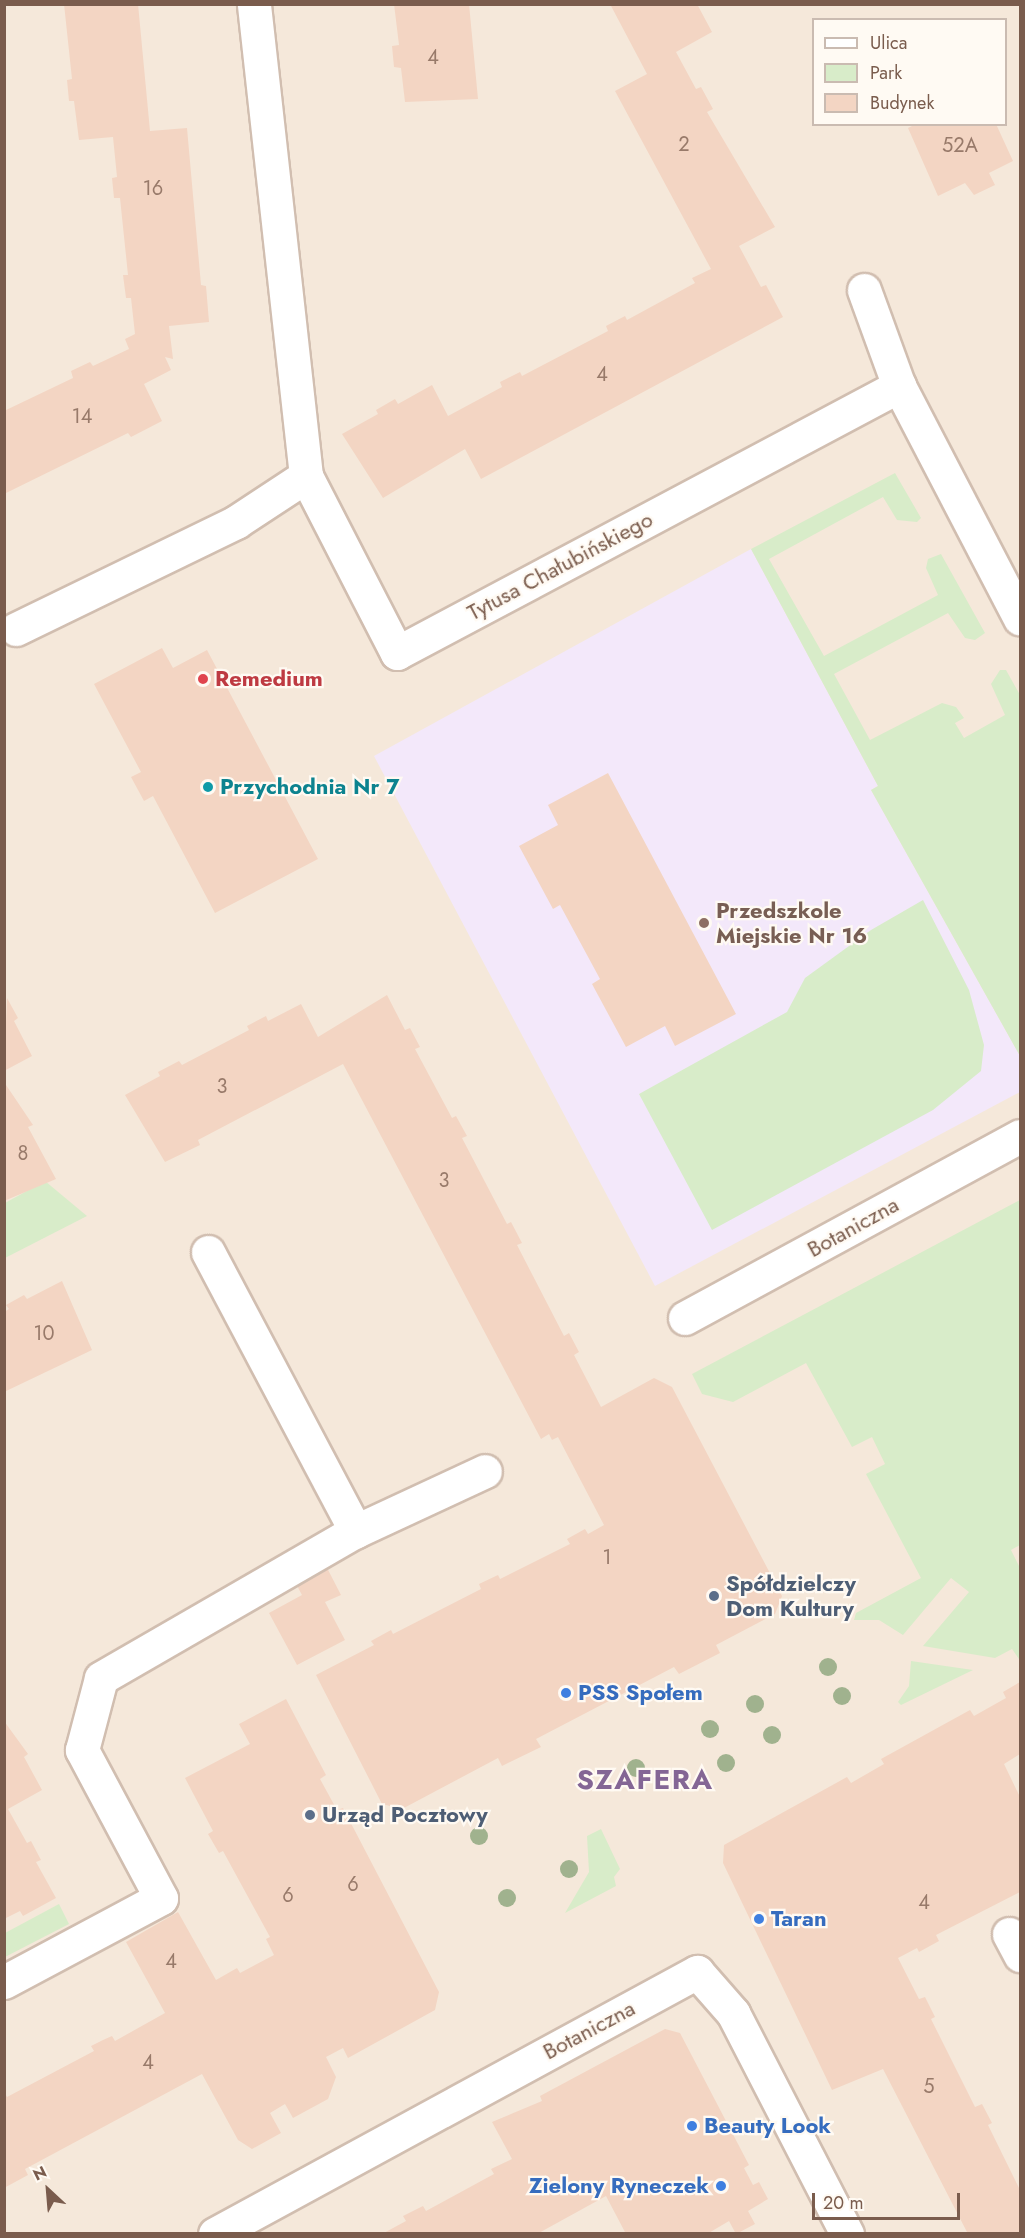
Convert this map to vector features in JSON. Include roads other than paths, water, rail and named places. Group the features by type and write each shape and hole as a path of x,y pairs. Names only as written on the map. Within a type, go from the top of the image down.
{"street":[{"path":"16,629 236,522 306,476 254,4"},
{"path":"864,290 899,386 1020,618"},
{"name":"Tytusa Chałubińskiego","path":"306,476 397,653 899,386"},
{"name":"Botaniczna","path":"685,1318 1020,1136"},
{"path":"208,1252 356,1531"},
{"path":"4,1982 161,1898 82,1750 101,1678 356,1531 485,1470"},
{"name":"Botaniczna","path":"215,2234 697,1972 733,2013 847,2234"}],"place":[{"name":"Remedium","path":"203,679"},
{"name":"Przychodnia Nr 7","path":"208,787"},
{"name":"Przedszkole Miejskie Nr 16","path":"704,923"},
{"name":"Spółdzielczy Dom Kultury","path":"714,1596"},
{"name":"PSS Społem","path":"566,1693"},
{"name":"Urząd Pocztowy","path":"310,1815"},
{"name":"Taran","path":"759,1919"},
{"name":"Beauty Look","path":"692,2126"},
{"name":"Zielony Ryneczek","path":"721,2186"}],"district":[{"name":"SZAFERA","path":"645,1780"}]}
